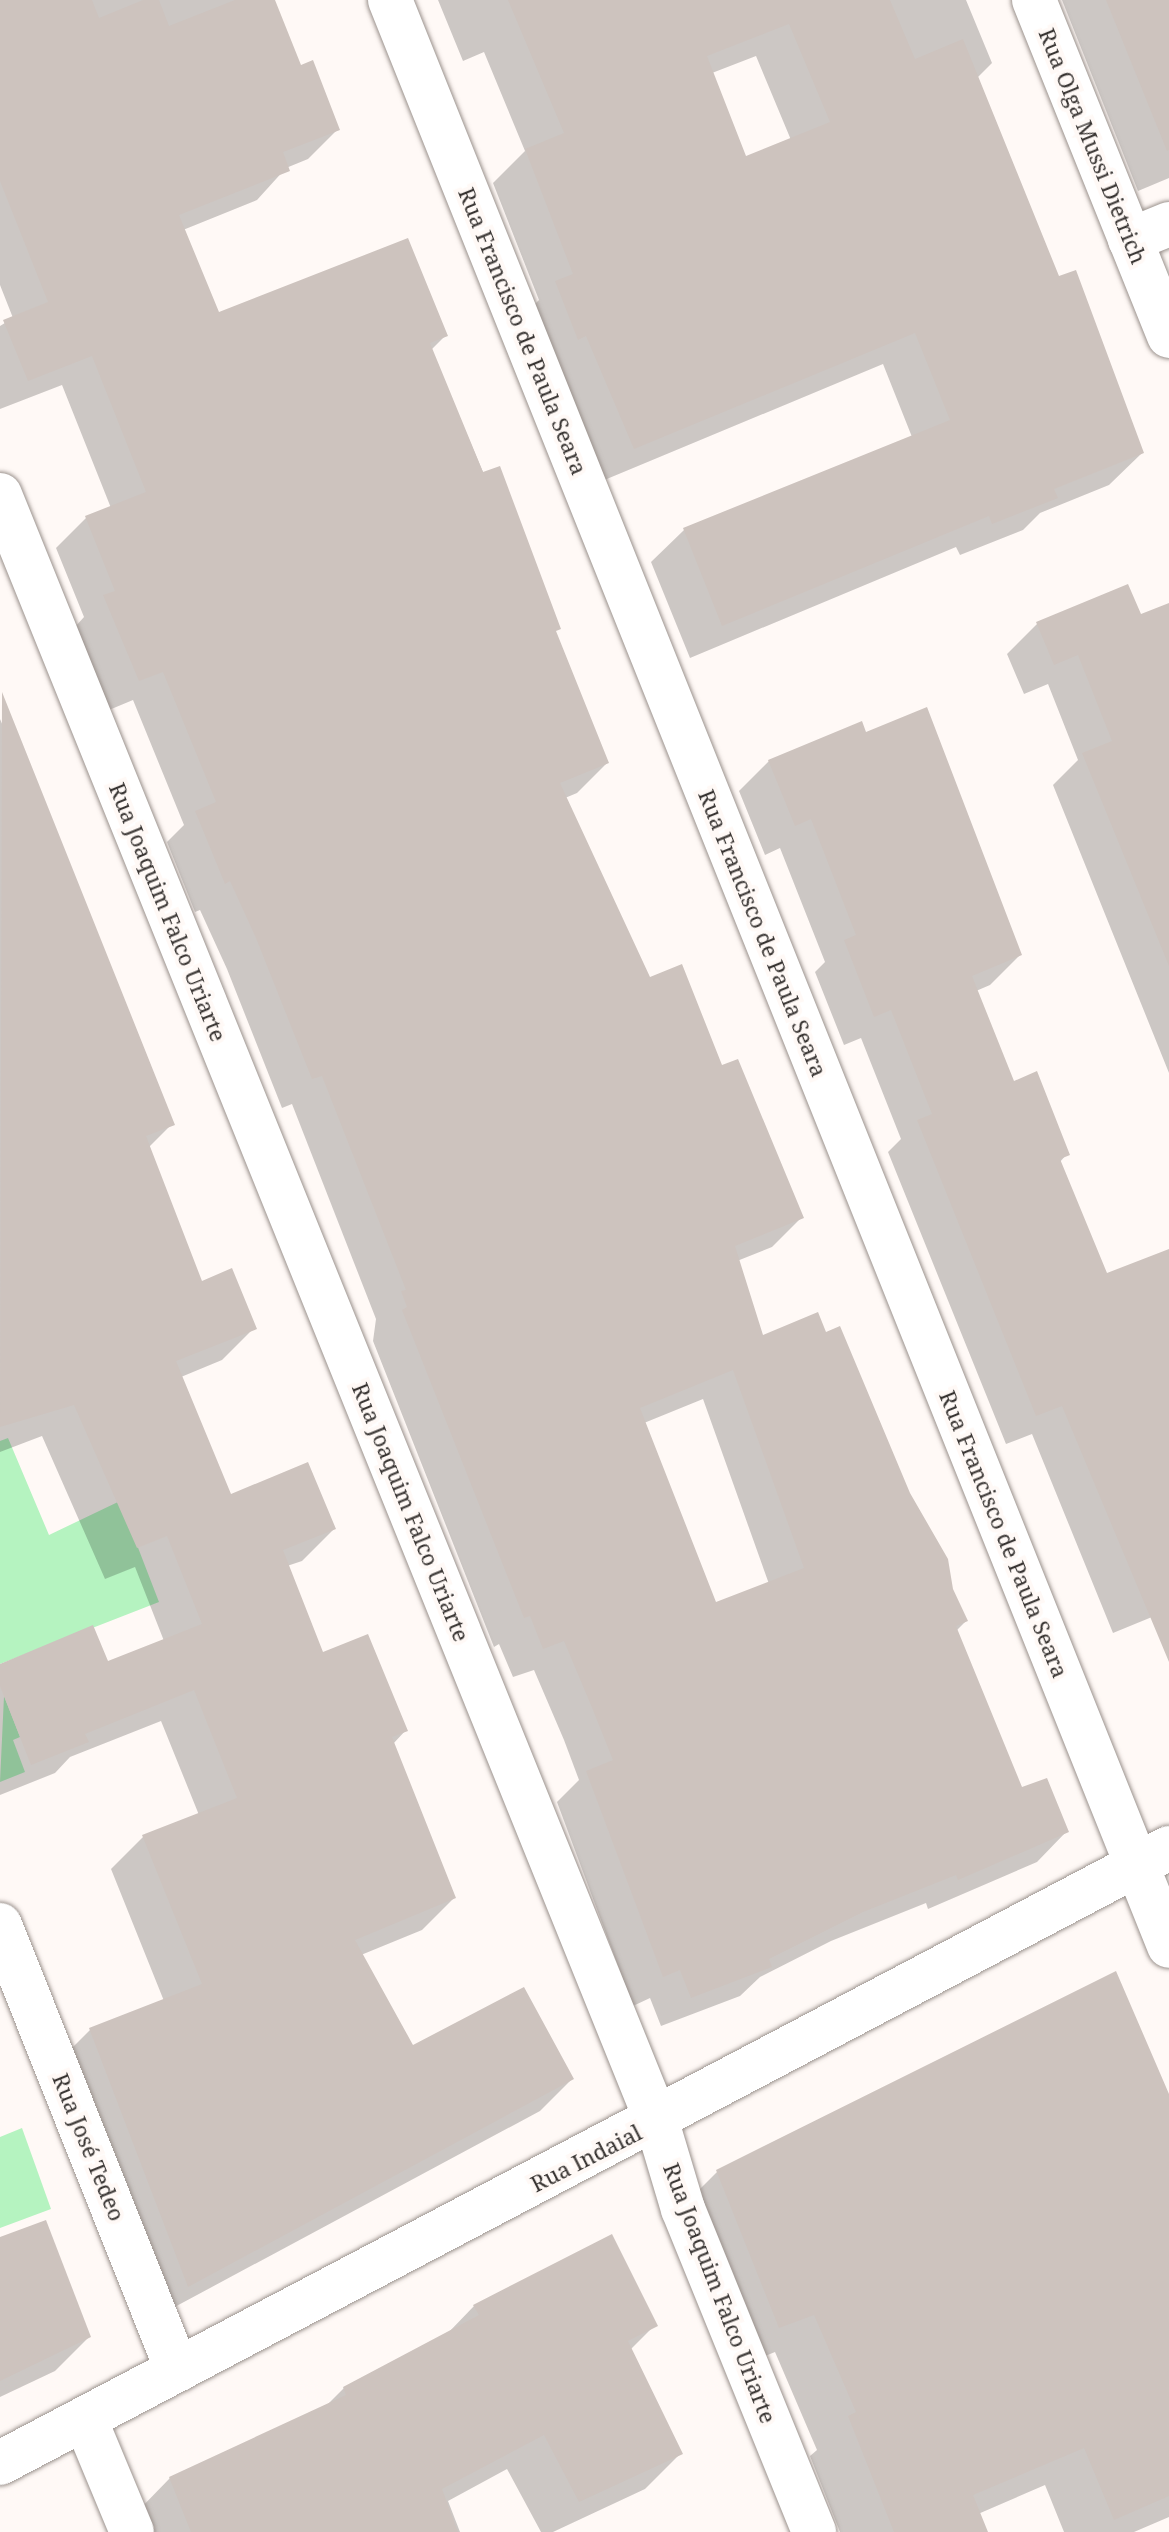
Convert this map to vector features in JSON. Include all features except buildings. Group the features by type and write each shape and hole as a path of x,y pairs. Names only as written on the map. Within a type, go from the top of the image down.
{"street":[{"name":"Rua Francisco de Paula Seara","path":"390,0 1153,1857 1169,1946"},
{"name":"Rua Olga Mussi Dietrich","path":"1034,0 1150,232 1169,336"},
{"name":"Rua Joaquim Falco Uriarte","path":"0,495 657,2122 683,2209 814,2532"},
{"name":"Rua Indaial","path":"0,2463 657,2122 1153,1857"},
{"name":"Rua José Tedeo","path":"0,1925 177,2370"},
{"path":"85,2419 132,2532"}],"green space":[{"path":"8,1438 49,1535 120,1501 159,1602 0,1664 0,1441"},
{"path":"4,1696 20,1737 13,1740 25,1772 0,1782"},
{"path":"22,2128 51,2209 0,2228 0,2137"}]}
